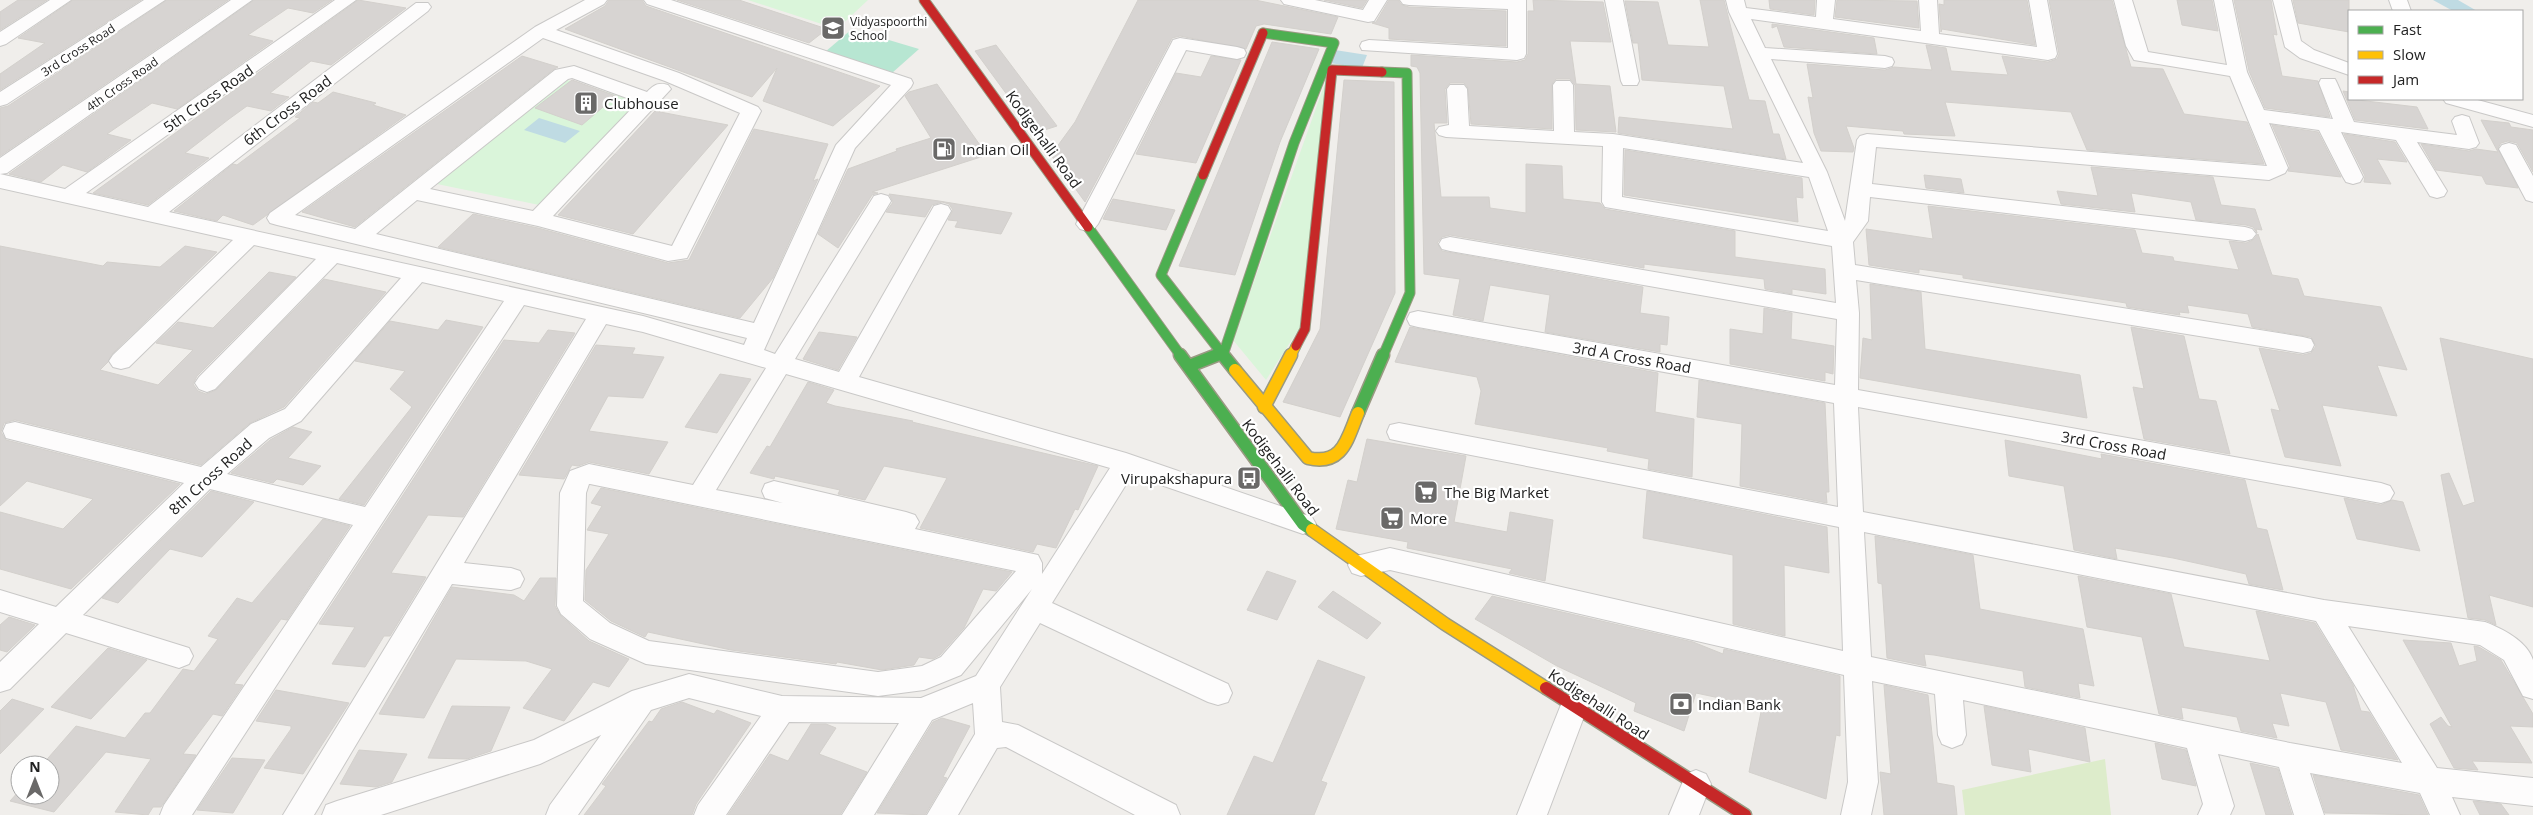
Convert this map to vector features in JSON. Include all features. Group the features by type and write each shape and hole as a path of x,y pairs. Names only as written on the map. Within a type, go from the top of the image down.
{"street":[{"path":"0,40 62,0"},
{"name":"3rd Cross Road","path":"0,100 156,0"},
{"name":"4th Cross Road","path":"0,168 243,0"},
{"name":"5th Cross Road","path":"70,195 346,0"},
{"path":"598,0 540,31 277,218 360,236 761,332"},
{"path":"653,0 904,82 846,145 761,332 748,356"},
{"name":"Kodigehalli Road","path":"924,0 1303,524 1445,624 1745,815"},
{"path":"1290,0 1368,17 1378,0"},
{"path":"1369,46 1518,54 1517,2 1409,0"},
{"path":"1614,0 1630,81"},
{"path":"1824,24 1826,0"},
{"path":"1928,0 1930,38"},
{"path":"1737,6 1824,24 2048,54 2038,0"},
{"path":"2123,0 2134,46 2141,56 2238,72"},
{"path":"1842,241 1858,221 1867,140 2269,173 2278,168 2254,115 2238,72 2223,0"},
{"path":"2282,0 2292,43 2307,54 2348,69"},
{"path":"1737,6 1817,172 1842,241 1848,313 1846,396 1863,782 1856,815"},
{"name":"6th Cross Road","path":"152,214 422,7"},
{"path":"413,192 538,219 668,254 679,253 751,111 672,77 540,31"},
{"path":"1191,369 1225,355 1294,143 1334,43 1264,32 1162,275 1225,355 1264,407 1308,458 1320,462 1329,462 1335,458 1344,444 1410,293 1407,74 1332,70 1306,328 1264,407"},
{"path":"1087,224 1180,44 1237,53"},
{"path":"1758,53 1884,62"},
{"path":"360,236 562,74 574,72 650,100"},
{"path":"538,219 672,77"},
{"path":"2328,84 2336,126 2353,177"},
{"path":"1563,85 1564,138"},
{"path":"1457,89 1452,131 1613,140 1817,172"},
{"path":"2457,100 2533,121"},
{"path":"2254,115 2469,143 2462,121"},
{"path":"2404,135 2437,191"},
{"path":"1613,140 1612,202 1842,241"},
{"path":"2509,150 2533,195"},
{"path":"0,181 70,195 643,324 748,356 782,364 1126,464 1303,524"},
{"path":"1861,189 2245,234"},
{"path":"699,496 881,201"},
{"path":"845,382 941,211"},
{"path":"121,361 250,236"},
{"path":"364,261 385,242"},
{"path":"1450,244 1848,313"},
{"path":"207,383 333,254"},
{"path":"1845,271 2302,345"},
{"name":"8th Cross Road","path":"0,680 205,478 260,431 293,415 418,274"},
{"path":"175,815 519,296"},
{"path":"298,815 600,315"},
{"name":"3rd A Cross Road","path":"1418,319 1846,396"},
{"name":"3rd Cross Road","path":"1846,396 2381,493"},
{"path":"15,431 371,519"},
{"path":"1400,432 2324,611 2486,634 2524,655 2533,687"},
{"path":"337,815 540,751 642,700 690,686 782,709 922,712 980,687 1035,608 1126,464"},
{"path":"589,474 1029,563 1028,574 952,664 924,678 878,684 646,652 600,631 570,606 573,493 579,478 589,474"},
{"path":"774,491 1065,560"},
{"path":"1361,565 1390,560 1858,666 2290,756 2430,781 2533,792"},
{"path":"444,572 511,579"},
{"path":"0,601 179,656"},
{"path":"1035,608 1218,694"},
{"path":"2324,611 2430,781 2445,815"},
{"path":"942,815 989,736 980,687 952,664"},
{"path":"1948,685 1952,735"},
{"path":"561,815 642,700"},
{"path":"1532,815 1574,706"},
{"path":"709,815 782,709"},
{"path":"857,815 922,712"},
{"path":"989,736 1008,734 1165,815"},
{"path":"2198,737 2219,806 2213,815"},
{"path":"2290,756 2310,815"},
{"path":"1684,815 1696,784"}],"green space":[{"path":"748,0 868,0 837,29"},
{"path":"852,29 919,49 892,73 825,52"},
{"path":"1330,69 1300,327 1266,380 1233,340"},
{"path":"567,80 639,102 544,206 432,183"},
{"path":"2105,759 2111,815 1965,815 1962,790"}],"water":[{"path":"2433,0 2458,0 2475,10 2451,10"},
{"path":"1335,50 1367,55 1362,68 1330,63"},
{"path":"539,118 580,131 565,143 524,130"}],"building":[{"path":"18,0 47,0 0,30 0,12"},
{"path":"73,0 141,0 0,90 0,74 45,43 18,38"},
{"path":"167,0 228,0 0,156 0,108 8,106"},
{"path":"254,0 332,0 313,13 288,8 248,35 273,41 177,109 152,103 107,134 131,140 87,172 63,165 41,182 9,174"},
{"path":"358,0 406,8 331,65 311,61 270,93 289,97 271,111 247,106 229,119 185,153 209,158 148,205 93,193"},
{"path":"609,0 642,0 646,6 880,86 833,126 763,101 777,68 752,97 565,29 605,6"},
{"path":"677,0 739,0 827,29 809,43"},
{"path":"1138,0 1255,0 1338,17 1331,34 1264,24 1256,26 1246,49 1180,36 1172,38 1085,202 1051,155 1075,122"},
{"path":"1324,0 1367,0 1362,8"},
{"path":"1389,0 1398,0 1402,5 1409,7 1506,11 1506,46 1389,39 1389,28 1372,23 1376,22"},
{"path":"1533,0 1603,2 1611,42 1570,41 1576,84 1610,86 1616,132 1576,130 1575,85 1570,79 1556,79 1552,84 1552,129 1471,124 1468,88 1464,83 1450,83 1445,89 1447,123 1434,123 1441,197 1489,197 1490,208 1526,213 1526,164 1562,166 1563,199 1600,203 1605,209 1735,231 1735,257 1825,269 1826,294 1792,289 1792,294 1765,289 1764,279 1644,264 1644,268 1450,235 1442,237 1437,243 1442,251 1643,287 1640,313 1669,317 1667,345 1660,344 1660,352 1545,332 1550,295 1490,285 1483,321 1453,315 1460,279 1424,274 1420,73 1417,67 1411,66 1411,55 1517,62 1525,60 1528,54 1528,11 1534,11"},
{"path":"1700,0 1724,0 1749,100 1765,101 1773,134 1779,134 1786,159 1618,133 1619,117 1733,129 1724,86 1642,80 1638,43 1633,43 1625,1 1658,2 1668,45 1709,47"},
{"path":"1769,0 1815,0 1814,15 1770,9"},
{"path":"1837,0 1917,1 1919,28 1835,17"},
{"path":"1944,0 2027,0 2035,45 1942,29 1941,32 1939,4 1944,5"},
{"path":"2049,0 2112,0 2131,67 2163,69 2184,114 2247,122 2264,164 2087,150 2071,112 1945,102 1955,136 1904,134 1903,131 1846,126 1854,148 1853,152 1821,151 1814,133 1808,97 1813,98 1807,64 1885,70 1894,67 1932,70 1926,45 1946,48 1951,71 2008,75 2002,56 2048,62 2057,59 2059,54"},
{"path":"2177,0 2212,0 2218,31 2182,25"},
{"path":"2234,0 2271,0 2277,35 2273,34 2282,76 2318,81 2330,117 2265,108 2249,71"},
{"path":"2293,0 2349,0 2348,32 2298,23"},
{"path":"1772,24 1874,38 1877,54 1784,47 1777,26 1772,28"},
{"path":"1272,42 1319,49 1280,142 1235,275 1179,266"},
{"path":"996,45 1057,126 1035,133 975,51"},
{"path":"522,56 558,67 355,227 302,212"},
{"path":"1211,56 1241,60 1196,163 1136,154 1176,73 1201,77"},
{"name":"Clubhouse","path":"572,80 616,96 582,125 535,108"},
{"path":"1344,80 1394,82 1395,293 1340,417 1283,402 1320,329"},
{"path":"937,84 987,155 872,192 878,193 872,195 838,248 818,234 848,169 897,151 896,149 931,138 905,96 909,92"},
{"path":"2343,91 2348,92 2348,100 2417,107 2428,129 2355,120"},
{"path":"333,92 376,103 373,105 406,115 253,225 223,215 217,221 174,211 233,164 237,165 300,118 295,117 313,102 318,103"},
{"path":"655,111 728,125 633,234 558,215"},
{"path":"2481,120 2509,123 2511,127 2533,130 2533,172 2517,143 2508,141 2501,143 2498,148 2518,188 2486,184 2482,176 2436,170 2421,144 2469,151 2476,149 2498,152"},
{"path":"2272,125 2318,132 2341,177 2288,171 2290,167"},
{"path":"754,129 828,144 813,181 818,179 773,278 740,318 438,247 473,214 538,228 668,263 689,260"},
{"path":"2344,134 2395,142 2407,162 2377,159 2391,184 2364,182 2365,176"},
{"path":"1625,150 1802,178 1803,198 1796,197 1798,222 1624,195"},
{"path":"2091,167 2213,177 2221,205 2255,209 2262,230 2256,229 2257,233 2253,227 2246,225 2196,220 2191,202 2131,193 2135,212 2061,204 2057,191 2098,196"},
{"path":"1924,175 1961,179 1964,193 1926,188"},
{"path":"889,194 939,201 1012,213 1001,234 955,227 958,221 948,220 953,210 949,204 942,202 932,205 925,217 886,212 893,202"},
{"path":"1113,199 1175,210 1166,230 1103,219"},
{"path":"1928,206 2135,230 2142,253 2173,257 2174,261 2239,270 2229,241 2246,243 2253,240 2258,234 2272,275 2298,279 2304,296 2381,307 2407,370 2377,365 2397,416 2322,405 2341,466 2285,457 2271,409 2280,411 2259,348 2303,355 2311,353 2316,346 2311,337 2252,327 2248,314 2187,305 2189,313 2179,312 2180,315 2127,307 2126,303 1963,278 1963,275 1919,269 1919,273 1869,265 1866,229 1933,239"},
{"path":"0,246 103,266 107,262 160,267 185,246 217,252 112,354 108,362 100,370 158,385 193,350 156,343 178,322 213,328 269,272 296,277 197,376 193,384 198,391 206,394 216,390 324,279 386,292 284,407 250,423 201,465 15,420 4,423 1,432 6,440 180,484 71,589 0,569 0,512 63,529 93,499 27,481 0,506"},
{"path":"1870,284 1921,292 1925,349 2080,375 2087,418 1860,378 1863,338 1872,340"},
{"path":"1764,308 1792,313 1791,339 1834,346 1833,374 1825,372 1825,381 1730,364 1730,329 1763,334"},
{"path":"446,320 483,327 364,505 339,499 412,407 390,389 405,371 355,361 390,321 438,330"},
{"path":"1410,327 1658,373 1655,412 1694,419 1692,477 1648,469 1649,459 1607,451 1608,448 1475,424 1481,391 1477,377 1395,362"},
{"path":"2131,327 2184,336 2199,399 2216,401 2230,454 2144,439 2133,387 2144,389"},
{"path":"548,330 575,333 463,517 428,515 391,573 426,577 390,636 384,636 365,667 332,664 355,627 319,624 504,340 539,343"},
{"path":"819,332 857,337 838,370 803,359"},
{"path":"2440,338 2533,359 2533,607 2489,595 2496,625 2485,620 2468,618 2441,475 2449,473 2463,506 2475,502"},
{"path":"596,345 635,348 632,354 664,357 643,398 608,396 589,431 668,442 649,474 589,462 578,466 572,465 564,479 519,475"},
{"path":"720,374 751,379 717,433 685,427"},
{"path":"1699,380 1825,403 1829,492 1826,492 1827,503 1740,486 1742,424 1697,417"},
{"path":"808,382 834,390 826,403 835,406 913,421 1098,466 1078,510 1075,509 1056,548 1037,544 1033,552 920,528 947,478 884,466 865,500 838,494 840,490 775,476 774,479 750,473 767,446 770,447"},
{"path":"293,427 312,432 288,458 321,466 303,485 277,479 273,483 231,473 270,440"},
{"path":"1367,439 1466,456 1454,522 1507,532 1510,512 1553,520 1545,581 1509,573 1512,569 1407,548 1408,542 1336,529 1348,480 1357,482"},
{"path":"2005,440 2102,459 2101,454 2245,480 2257,528 2267,530 2283,590 2249,584 2246,574 2173,558 2115,548 2117,559 2074,550 2064,486 2009,476"},
{"path":"601,488 1012,572 996,591 983,589 964,628 940,655 933,659 919,657 914,665 882,670 837,662 836,664 731,650 648,632 645,637 611,621 585,600 586,570 609,534 587,530 602,506 591,503"},
{"path":"211,491 254,502 202,557 170,549 118,603 102,598"},
{"path":"1647,491 1827,527 1829,573 1784,565 1785,636 1733,624 1733,555 1643,538"},
{"path":"2344,498 2381,505 2392,500 2403,502 2420,551 2357,539"},
{"path":"323,519 350,526 287,620 281,619 234,684 243,685 222,716 213,714 183,754 196,755 161,807 153,807 148,815 115,812 151,759 106,752 54,812 26,805 60,805 60,755 51,755 76,726 125,738 145,713 150,713 183,669 194,671 218,639 208,636 237,598 252,603"},
{"path":"1875,536 1973,555 1980,609 2083,629 2094,686 2078,683 2080,698 2025,687 2023,671 1924,654 1926,666 1887,658 1882,584 1878,583"},
{"path":"1267,571 1296,581 1277,620 1247,610"},
{"path":"2078,576 2171,594 2184,647 2270,661 2256,611 2315,623 2353,685 2361,711 2369,712 2398,760 2341,750 2326,702 2280,693 2289,726 2272,723 2277,738 2241,731 2237,717 2181,707 2183,719 2159,714 2142,637 2087,627"},
{"path":"540,578 556,578 555,606 560,615 589,641 629,659 609,687 593,682 564,721 523,708 552,669 526,661 456,659 424,718 379,714 452,587 514,595 524,601"},
{"path":"1333,591 1381,623 1367,639 1318,607"},
{"path":"1492,596 1693,642 1723,654 1724,649 1840,676 1840,736 1836,735 1826,799 1749,772 1762,707 1696,693 1684,731 1634,711 1636,703 1557,666 1475,619"},
{"path":"9,617 35,625 7,652 0,650 0,625"},
{"path":"2403,640 2451,643 2459,666 2477,661 2474,646 2501,660 2533,714 2533,727 2510,726 2532,763 2472,761 2478,770 2454,768 2430,724 2441,717 2448,726 2452,727"},
{"path":"108,648 147,660 91,719 51,707"},
{"path":"1318,660 1365,677 1321,781 1327,783 1314,815 1227,815 1254,756 1273,763"},
{"path":"1884,685 1928,695 1937,783 1954,786 1957,815 1884,815 1880,772 1891,774"},
{"path":"276,690 349,703 303,774 264,768 291,729 291,726 256,721"},
{"path":"12,699 44,709 0,754 0,711"},
{"path":"682,702 714,714 717,710 751,723 696,804 692,815 584,815 606,786 602,784 649,721 652,722 661,709"},
{"path":"452,706 510,707 491,751 467,759 428,758"},
{"path":"1984,706 2085,728 2090,762 2028,749 2031,772 1992,765"},
{"path":"942,718 970,726 943,777 947,778 925,815 877,813 933,722"},
{"path":"811,724 826,724 836,728 819,754 867,772 840,815 728,815 770,754 788,761"},
{"path":"2155,743 2186,750 2196,786 2162,779"},
{"path":"359,750 407,754 392,782 376,787 340,784"},
{"path":"232,758 265,760 233,813 197,810"},
{"path":"2250,763 2278,769 2292,815 2266,815"},
{"path":"2313,775 2419,795 2428,815 2325,813"},
{"path":"2473,801 2501,804 2509,815 2480,815"}],"traffic: fast":[{"path":"1189,366 1224,352 1294,143 1334,43 1263,33"},
{"path":"1358,413 1410,293 1407,73 1382,72"},
{"path":"1203,175 1161,275 1235,370"},
{"path":"1088,227 1303,524 1312,530"}],"traffic: slow":[{"path":"1264,407 1296,346"},
{"path":"1235,370 1308,458 1319,461 1328,460 1336,456 1346,442 1358,413"},
{"path":"1312,530 1445,624 1546,688"}],"traffic: jam":[{"path":"924,0 1088,227"},
{"path":"1203,175 1263,33"},
{"path":"1296,346 1305,329 1332,70 1382,72"},
{"path":"1546,688 1745,815"}],"place":[{"name":"Vidyaspoorthi School","path":"833,28"},
{"name":"Clubhouse","path":"586,103"},
{"name":"Indian Oil","path":"944,149"},
{"name":"Virupakshapura","path":"1249,478"},
{"name":"The Big Market","path":"1426,492"},
{"name":"More","path":"1392,518"},
{"name":"Indian Bank","path":"1681,704"}]}
